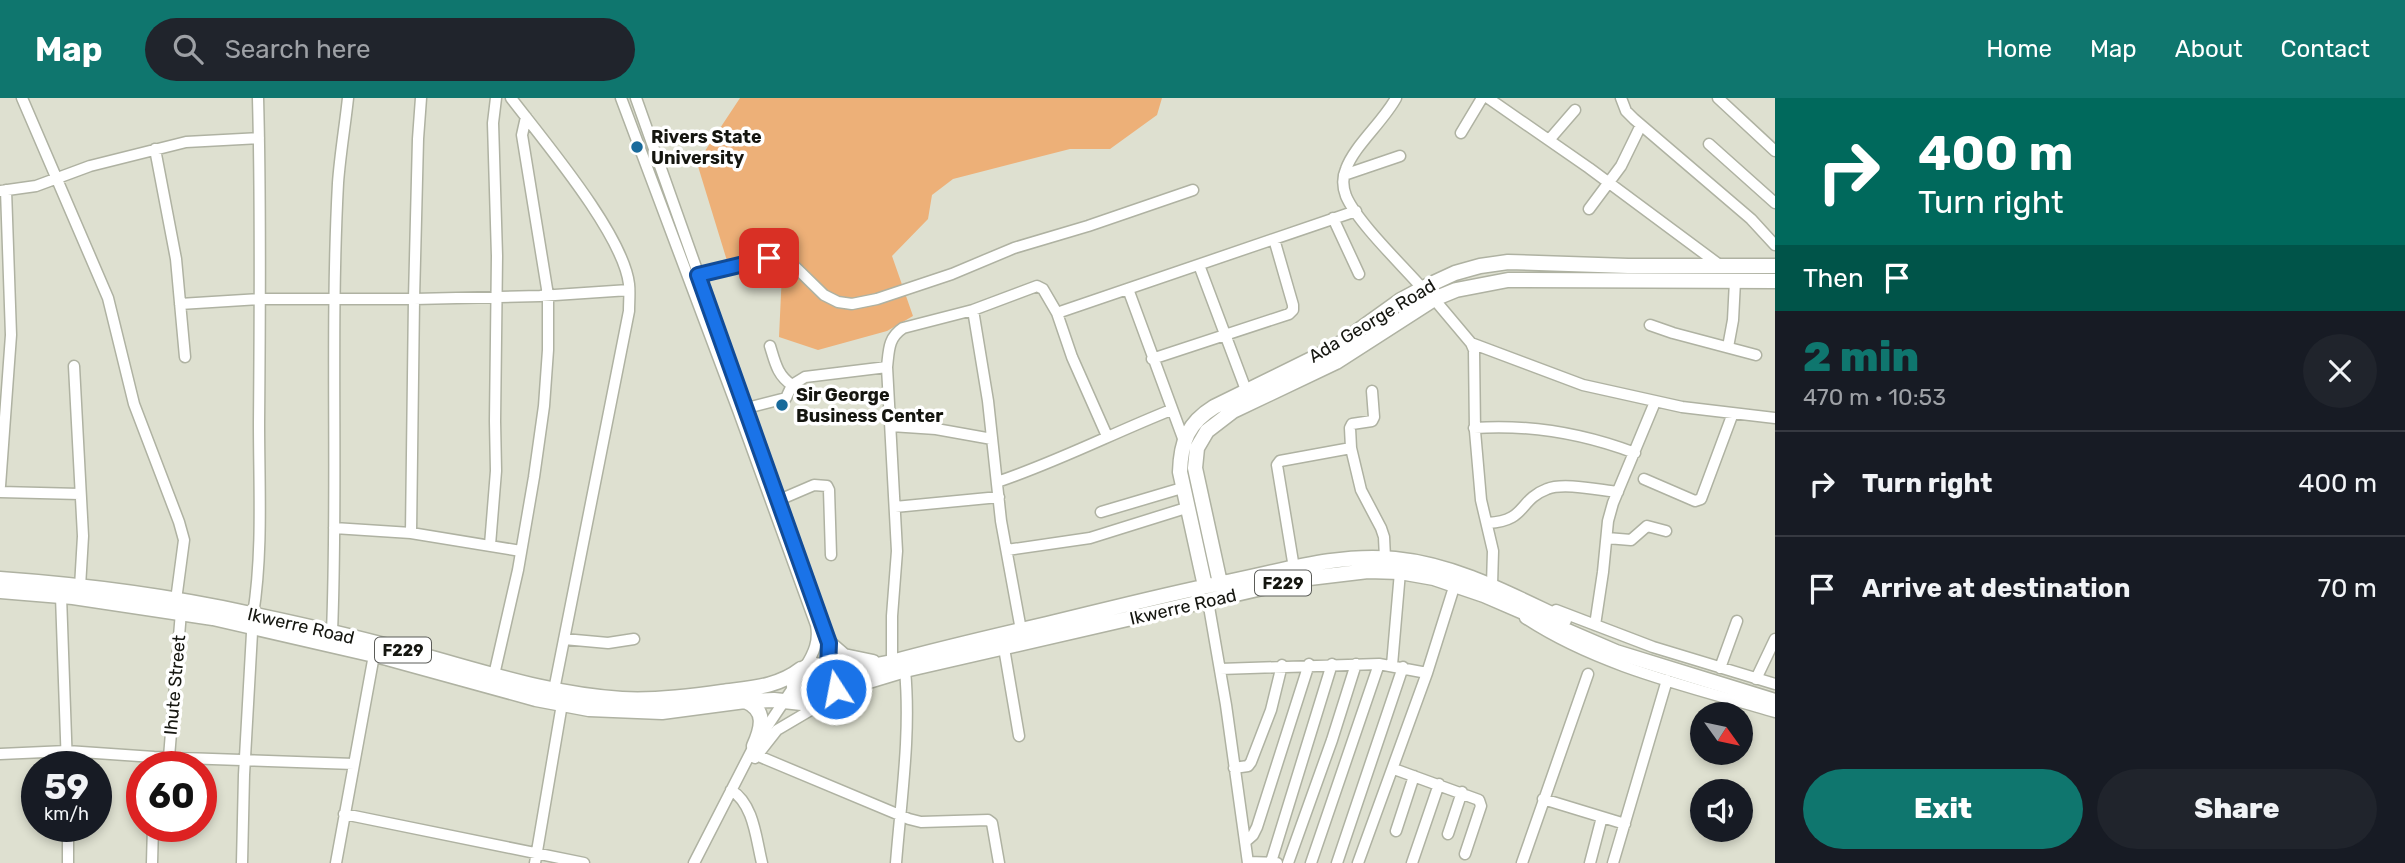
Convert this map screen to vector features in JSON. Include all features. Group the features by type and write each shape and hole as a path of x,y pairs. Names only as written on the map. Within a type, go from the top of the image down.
{"main road":[{"name":"Ada George Road","path":"1220,583 1195,468 1197,448 1207,431 1233,411 1336,362 1455,273 1508,262 1775,266"},
{"name":"Ada George Road","path":"1205,586 1182,488 1180,464 1190,428 1199,416 1334,348 1401,300 1508,280 1775,281"},
{"name":"Ikwerre Road","path":"829,669 850,670 888,662 1205,586 1294,568 1340,560 1385,558 1438,566 1492,585 1616,643 1775,701"},
{"name":"Ikwerre Road","path":"253,621 562,704 614,711 662,712 790,695 816,704 862,683 905,670 1208,601 1337,573 1401,572 1455,584 1616,652 1733,684 1775,692"},
{"name":"Ikwerre Road","path":"0,579 80,587 253,621 332,632 554,690 624,699 684,698 771,685 788,680 803,668"},
{"name":"Ikwerre Road","path":"0,591 179,606"},
{"path":"829,643 838,653 852,659 888,662"},
{"name":"F229","path":"803,668 818,664 829,669"},
{"path":"790,695 796,674 803,668"},
{"path":"816,704 836,689 836,682 829,669"},
{"path":"745,701 756,707 762,717 755,750"}],"street":[{"name":"Ihute Street","path":"22,98 108,298 134,404 184,540 169,751"},
{"path":"242,863 245,760 257,591 260,299 258,98"},
{"path":"332,632 338,180 348,98"},
{"path":"411,533 414,299 421,98"},
{"path":"490,545 496,471 497,256 493,123 496,98"},
{"path":"511,98 571,176 606,229 624,263 629,290 626,324 554,690"},
{"path":"621,98 779,500 829,643 829,669"},
{"path":"636,98 816,625 815,649 803,668"},
{"path":"1396,98 1353,156 1343,181 1346,196 1356,211 1471,343 1474,350 1475,428 1481,500 1493,551 1492,585"},
{"path":"1461,133 1482,98"},
{"path":"1488,98 1721,266"},
{"path":"1621,98 1626,111 1751,219 1775,245"},
{"path":"1718,98 1775,151"},
{"path":"1549,141 1575,110"},
{"path":"494,675 505,636 521,551 544,406 548,350 548,295 522,135 526,117"},
{"path":"1589,209 1609,183 1641,125"},
{"path":"0,486 11,335 3,190 36,186 90,166 186,142 259,138"},
{"path":"1709,144 1775,203"},
{"path":"155,149 176,259 185,357"},
{"path":"1344,175 1400,156"},
{"path":"698,275 784,256 824,295 838,302 852,304 877,299 952,274 1013,248 1194,190"},
{"path":"1057,313 1356,211"},
{"path":"1333,218 1359,274"},
{"path":"1152,359 1289,314 1293,310 1273,239"},
{"path":"1199,265 1246,390"},
{"path":"1728,346 1734,320 1735,281"},
{"path":"888,662 897,551 887,367 889,344 894,334 903,328 973,310 1037,286 1043,289 1057,313 1072,356 1107,436"},
{"path":"1128,289 1184,442"},
{"path":"180,304 260,299 496,297 629,290"},
{"path":"973,310 1021,630"},
{"path":"1650,325 1756,355"},
{"path":"1471,343 1583,385 1655,402 1775,418"},
{"path":"771,346 777,370 792,386"},
{"path":"75,366 83,536 80,587"},
{"path":"742,409 786,398 792,386 806,377 887,367"},
{"path":"1373,391 1374,417 1372,421 1353,424 1350,428 1351,448 1362,490 1384,537 1385,558"},
{"path":"1595,625 1608,521 1655,402"},
{"path":"997,482 1171,410"},
{"path":"1644,479 1695,501 1701,499 1733,413"},
{"path":"891,426 936,429 992,439"},
{"path":"1475,428 1528,426 1567,432 1634,453"},
{"path":"1294,568 1277,465 1280,461 1351,448"},
{"path":"779,500 814,485 827,486 831,555"},
{"path":"1488,523 1506,522 1549,487 1618,492"},
{"path":"1101,512 1182,488"},
{"path":"0,492 80,494"},
{"path":"895,507 999,497"},
{"path":"1007,550 1090,538 1186,508"},
{"path":"1607,538 1631,540 1647,526 1666,531"},
{"path":"334,528 411,533 521,551"},
{"path":"1337,863 1397,666 1401,572"},
{"path":"1358,863 1394,769 1455,584"},
{"path":"61,596 67,751"},
{"path":"1208,601 1248,862 1274,862 1332,664"},
{"path":"1529,603 1544,606 1662,650 1775,684"},
{"path":"1506,604 1554,635 1612,660 1667,680 1775,712"},
{"path":"1720,668 1737,621"},
{"path":"564,639 608,643 634,639"},
{"path":"1756,679 1775,639"},
{"path":"1004,648 1018,736"},
{"path":"336,863 374,655"},
{"path":"1220,669 1309,664 1380,664 1427,673"},
{"path":"1245,842 1257,827 1309,664"},
{"path":"1288,863 1356,664"},
{"path":"1311,863 1380,664"},
{"path":"1234,768 1248,766 1251,762 1271,710 1282,665"},
{"path":"895,863 905,753 905,670"},
{"path":"1522,863 1588,674"},
{"path":"1613,863 1667,680"},
{"path":"694,863 755,750 790,695"},
{"path":"535,859 562,704"},
{"path":"755,750 777,730 816,704"},
{"path":"755,750 900,816 921,822 988,820 992,823 999,863"},
{"path":"0,754 21,753"},
{"path":"217,759 354,764"},
{"path":"1394,769 1479,800 1480,806 1465,854"},
{"path":"1396,831 1414,776"},
{"path":"1412,863 1439,784"},
{"path":"701,863 733,792"},
{"path":"733,792 743,800 748,810 762,863"},
{"path":"1448,834 1462,792"},
{"path":"1543,799 1625,824"},
{"path":"344,814 535,859 584,863"},
{"path":"1590,863 1602,817"},
{"path":"68,842 68,863"},
{"path":"152,863 153,842"}],"shaded area":[{"path":"740,98 1162,98 1157,115 1110,149 1070,149 953,179 932,195 928,219 892,256 913,316 887,331 818,350 779,337 783,251 728,264 697,163"}],"place":[{"name":"Rivers State University","path":"637,147"},
{"name":"Sir George Business Center","path":"782,405"}],"route":[{"path":"769,258 698,275 829,643 828,668 834,676 836,689"}]}
